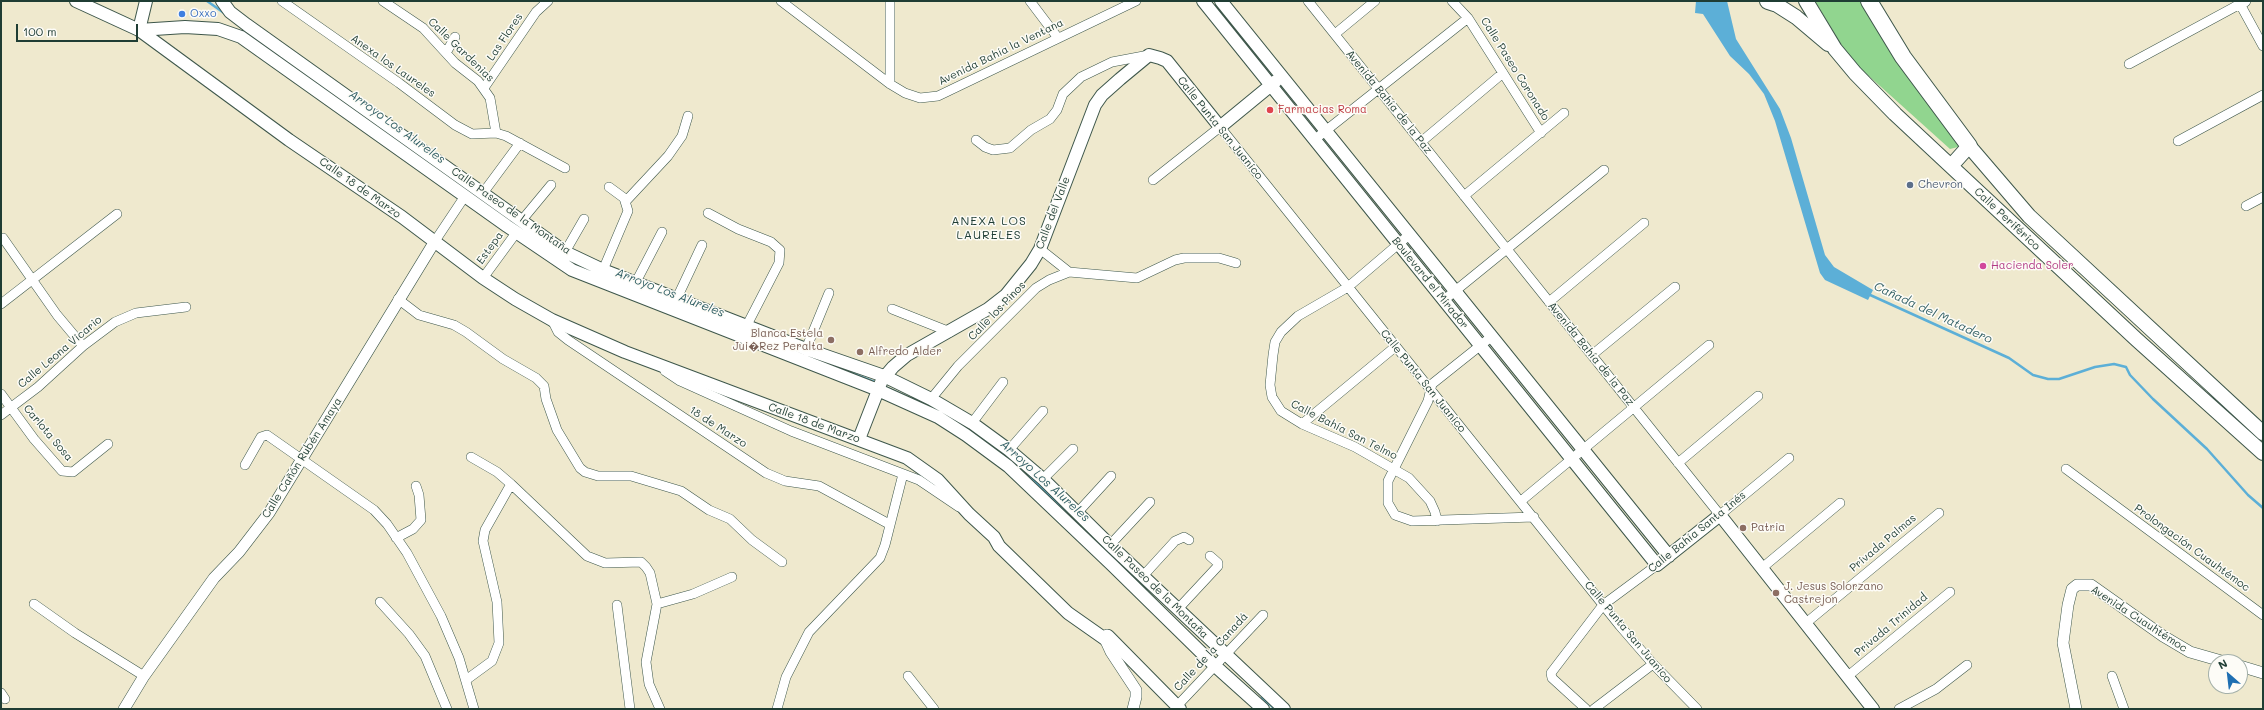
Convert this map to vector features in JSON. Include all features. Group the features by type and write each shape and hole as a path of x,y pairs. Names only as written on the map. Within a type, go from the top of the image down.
{"highway":[{"name":"Calle Periférico","path":"1806,1 1835,49 1860,78 1951,166 2136,339 2263,453"},
{"name":"Calle Periférico","path":"1869,1 1903,57 1969,146 2029,216 2263,433"},
{"path":"1772,2 1796,17 1835,49"},
{"path":"1951,166 1969,146"}],"main road":[{"name":"Calle 18 de Marzo","path":"76,1 139,30 289,140 435,241 483,278 515,299 552,320 652,361 907,458 938,480 994,537 999,546 1068,613 1108,638 1179,708"},
{"path":"139,30 146,1"},
{"name":"Calle Paseo de la Montaña","path":"222,1 230,12 565,252 603,270 806,349 881,384 966,435 1008,466 1145,596 1220,659 1284,709"},
{"name":"Boulevard el Mirador","path":"1203,1 1656,565"},
{"name":"Boulevard el Mirador","path":"1221,1 1668,556"},
{"name":"Calle Paseo de la Montaña","path":"139,30 184,27 218,29 241,37 560,263 597,281 881,384 931,399 972,423 1009,450 1044,479 1110,545 1178,609 1220,659"},
{"name":"Calle Punta San Juanico","path":"1149,55 1167,62 1220,127"},
{"name":"Calle del Valle","path":"859,439 881,384 907,355 950,332 988,309 1006,295 1020,280 1040,249 1095,105 1102,95 1149,55"},
{"path":"1220,127 1282,77"},
{"name":"Calle Bahía Santa Inés","path":"1656,565 1720,515"},
{"name":"Avenida Bahía de la Paz","path":"1720,515 1873,709"},
{"path":"1220,659 1263,709"}],"street":[{"name":"Anexa los Laureles","path":"282,1 399,82 455,125 472,134 496,134"},
{"name":"Calle Gardenias","path":"383,1 423,28 446,53 484,88 490,98 496,134"},
{"name":"Las Flores","path":"484,88 536,12 548,1"},
{"name":"Avenida Bahía la Ventana","path":"781,1 890,84 905,93 920,98 938,96 1058,38 1122,4 1136,1"},
{"path":"890,1 890,84"},
{"path":"1030,1 1058,38"},
{"name":"Avenida Bahía de la Paz","path":"1308,1 1720,515"},
{"path":"1335,34 1375,1"},
{"name":"Calle Paseo Coronado","path":"1452,1 1468,18 1541,132"},
{"path":"2129,64 2241,2 2263,46"},
{"path":"1314,140 1468,18"},
{"path":"446,53 455,37"},
{"path":"976,140 985,147 993,150 1010,148 1031,130 1050,119 1057,110 1063,94 1081,77 1112,62 1149,55"},
{"path":"1421,142 1503,73"},
{"path":"2178,140 2263,95"},
{"path":"1464,196 1564,113"},
{"path":"626,200 668,156 682,136 688,116"},
{"path":"1153,180 1220,127"},
{"name":"Calle Punta San Juanico","path":"1220,127 1603,605 1693,708"},
{"path":"496,134 520,143 565,168"},
{"path":"483,193 520,143"},
{"path":"1444,300 1604,170"},
{"path":"522,220 551,185"},
{"path":"603,270 624,224 628,211 626,200 609,187"},
{"name":"Calle Cañón Rubén Amaya","path":"124,709 144,676 214,578 238,552 269,513 398,299 465,196"},
{"path":"2246,206 2263,197"},
{"path":"708,213 738,229 771,242 780,250 779,263 747,325"},
{"path":"1,304 117,214"},
{"path":"565,252 584,218"},
{"path":"1549,302 1644,223"},
{"path":"636,282 662,232"},
{"name":"Estepa","path":"483,278 516,233"},
{"name":"Calle Bahía San Telmo","path":"1409,234 1348,287 1298,316 1281,332 1276,342 1270,386 1272,397 1281,411 1302,424 1355,447 1394,468 1409,478 1430,501 1437,521"},
{"path":"3,238 57,315 83,346"},
{"path":"677,298 702,245"},
{"path":"1040,249 1069,272 1137,278 1175,260 1184,258 1219,258 1236,263"},
{"name":"Calle los Pinos","path":"931,399 958,366 1036,288 1069,272"},
{"path":"1592,355 1675,287"},
{"path":"806,349 829,293"},
{"path":"398,299 419,315 454,325 503,359 536,378 544,386 546,399 557,430 580,468 585,472 598,476 631,476 681,491 709,510 730,519 752,540 782,562"},
{"name":"Calle Leona Vicario","path":"1,415 44,382 83,346 115,322 131,314 186,307"},
{"path":"892,309 950,332"},
{"name":"18 de Marzo","path":"552,320 558,332 568,340 766,473 785,481 819,486 889,524"},
{"path":"1491,337 1435,380 1430,390 1428,401 1388,481 1388,503 1392,510 1402,519 1437,521 1534,517"},
{"path":"1521,501 1709,344"},
{"path":"1302,424 1395,347"},
{"name":"Calle 18 de Marzo","path":"652,361 680,381 791,431 919,480 954,504 963,507"},
{"path":"972,423 1003,382"},
{"name":"Carlota Sosa","path":"1,394 10,408 62,471 73,472 108,444"},
{"path":"1678,463 1758,396"},
{"path":"1009,450 1043,411"},
{"path":"245,465 263,435 267,435 374,510 407,554 441,616 466,680 474,709"},
{"path":"1044,479 1073,450"},
{"path":"471,457 497,472 587,556 605,563 641,562 650,572 657,604 646,662 649,684 660,709"},
{"name":"Calle Bahía Santa Inés","path":"1720,515 1789,458"},
{"name":"Prolongación Cuauhtémoc","path":"2066,469 2263,615"},
{"path":"777,709 786,677 809,632 880,558 885,545 889,524 903,474"},
{"path":"1078,512 1111,476"},
{"path":"466,680 492,661 499,643 497,602 483,541 485,530 511,484"},
{"path":"396,538 413,529 420,520 419,495 416,486"},
{"path":"1110,545 1150,502"},
{"path":"1762,568 1840,503"},
{"name":"Privada Palmas","path":"1806,623 1938,513"},
{"path":"1143,576 1179,538 1189,540"},
{"path":"1178,609 1218,566 1218,563 1210,556"},
{"name":"Calle Bahía Santa Inés","path":"1586,709 1550,674 1603,605 1656,565"},
{"path":"657,604 693,594 732,577"},
{"name":"Avenida Cuauhtémoc","path":"2076,709 2063,643 2068,605 2072,589 2076,584 2091,585 2163,636 2190,652 2208,657"},
{"name":"Privada Trinidad","path":"1848,676 1950,592"},
{"path":"380,602 409,634 425,656 447,709"},
{"path":"34,604 75,633 144,676"},
{"path":"617,605 630,709"},
{"name":"Calle de la Canadá","path":"1179,708 1220,659 1263,615"},
{"path":"1108,638 1111,652 1136,690 1136,696 1132,709"},
{"path":"1594,709 1653,664"},
{"path":"1899,709 1936,689 1967,665"},
{"path":"2248,668 2263,673"},
{"path":"908,676 934,709"},
{"path":"2112,676 2124,709"}],"green space":[{"path":"1815,1 1861,1 1872,20 1959,143 1958,147 1950,149 1850,59"}],"water":[{"path":"1696,1 1727,1 1736,39 1780,109 1791,138 1825,255 1834,267 1873,290 1868,300 1825,280 1820,273 1775,121 1764,94 1749,74 1730,56 1703,14 1695,13"}],"waterway":[{"name":"Arroyo Los Alureles","path":"207,1 224,13"},
{"name":"Arroyo Los Alureles","path":"569,261 590,271"},
{"name":"Cañada del Matadero","path":"1868,294 2009,358 2033,375 2048,379 2059,379 2095,367 2114,364 2126,367 2130,375 2153,399 2207,449 2248,495 2263,508"},
{"name":"Arroyo Los Alureles","path":"807,356 877,383"},
{"name":"Arroyo Los Alureles","path":"885,387 940,412"},
{"name":"Arroyo Los Alureles","path":"953,420 1011,460 1075,519"},
{"name":"Arroyo Los Alureles","path":"1262,697 1275,709"}],"place":[{"name":"Oxxo","path":"182,14"},
{"name":"Farmacias Roma","path":"1270,110"},
{"name":"Chevron","path":"1910,185"},
{"name":"Hacienda Soler","path":"1983,266"},
{"name":"Blanca Estela Jui�Rez Peralta","path":"831,340"},
{"name":"Alfredo Alder","path":"860,352"},
{"name":"Patria","path":"1743,528"},
{"name":"J. Jesus Solorzano Castrejon","path":"1776,593"}],"district":[{"name":"ANEXA LOS LAURELES","path":"989,228"}]}
